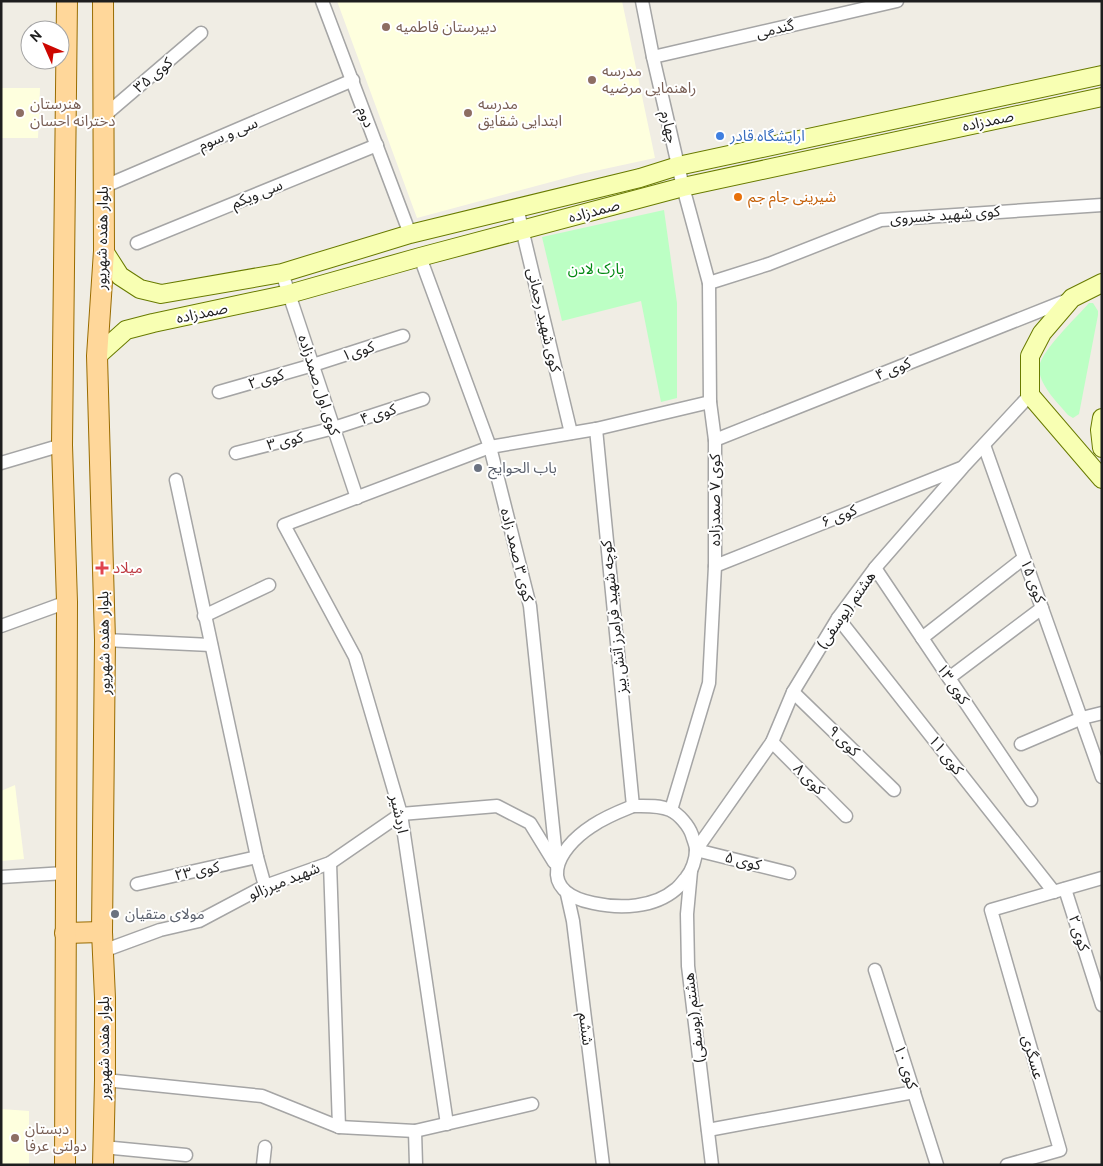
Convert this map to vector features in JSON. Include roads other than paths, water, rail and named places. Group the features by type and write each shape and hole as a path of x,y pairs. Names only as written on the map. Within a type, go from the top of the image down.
{"main road":[{"path":"65,1165 67,602 62,445 67,1"},
{"name":"بلوار هفده شهریور","path":"103,1 104,251 98,356 105,640 103,942 105,1080 103,1156"},
{"name":"صمدزاده","path":"104,251 120,276 140,289 161,294 282,272 410,234 640,178 678,166 1102,75"},
{"name":"صمدزاده","path":"98,356 126,330 289,294 683,187 1102,97"},
{"path":"410,234 420,257"},
{"path":"1102,283 1072,298 1042,333 1030,356 1030,395 1102,479"},
{"path":"1102,418 1100,430 1102,448"},
{"path":"65,933 103,942"}],"street":[{"name":"دوم","path":"322,1 410,234"},
{"name":"چهارم","path":"642,1 683,187"},
{"name":"گندمی","path":"653,57 897,1"},
{"name":"کوی ۳۵","path":"104,116 201,34"},
{"name":"سی و سوم","path":"103,187 353,80"},
{"name":"سی ویکم","path":"136,243 377,145"},
{"name":"کوی ۷ صمدزاده","path":"671,810 709,683 715,566 715,440 710,402 709,283 683,187"},
{"name":"کوی شهید خسروی","path":"709,283 769,264 881,220 1102,205"},
{"name":"کوی شهید رحمانی","path":"517,208 571,433"},
{"name":"کوی ۳ صمد زاده","path":"420,257 490,447 530,606 557,866"},
{"name":"کوی اول صمدزاده","path":"282,272 357,498"},
{"name":"کوی ۴","path":"715,440 1072,298"},
{"name":"کوی۱","path":"313,365 404,336"},
{"name":"کوی ۲","path":"219,392 313,365"},
{"name":"هشتم (یوسفی)","path":"696,850 772,742 793,692 838,618 875,568 963,467 1030,395"},
{"name":"کوی ۴","path":"334,428 423,399"},
{"path":"357,498 490,447 596,429 710,402"},
{"name":"کوی ۳","path":"236,453 334,428"},
{"name":"کوچه شهید فرامرز آتش بیز","path":"596,429 633,806"},
{"path":"1,463 62,445"},
{"name":"کوی ۱۵","path":"984,445 1102,777"},
{"name":"کوی ۶","path":"715,566 963,467"},
{"path":"176,480 257,858 265,886"},
{"name":"اردشیر","path":"357,498 284,524 355,657 401,814 447,1124"},
{"path":"922,638 1024,558"},
{"name":"کوی ۱۳","path":"875,568 1031,800"},
{"path":"204,616 269,585"},
{"path":"1,626 67,602"},
{"path":"949,678 1042,608"},
{"name":"کوی ۱۱","path":"838,618 1059,890"},
{"path":"105,640 211,646"},
{"name":"کوی ۹","path":"793,692 894,790"},
{"path":"1021,744 1082,718 1102,713"},
{"name":"کوی ۸","path":"772,742 846,816"},
{"path":"401,814 497,806 530,823 557,866"},
{"path":"633,806 656,806 671,810 690,830 696,850 692,871 677,889 654,902 634,906 608,906 584,902 567,894 557,880 557,866 562,855 590,827 608,816 633,806"},
{"name":"شهید میرزالو","path":"103,942 199,921 265,886 330,863 401,814"},
{"name":"کوی ۵","path":"696,850 789,873"},
{"name":"کوی ۲۳","path":"137,884 257,858"},
{"path":"330,863 339,1127"},
{"name":"هشتم (یوسفی)","path":"692,871 686,935 688,966 712,1165"},
{"path":"1,877 65,873"},
{"path":"1059,890 1102,878"},
{"name":"کوی ۲","path":"1059,890 1102,1005"},
{"name":"عسگری","path":"1007,1165 1060,1150 990,910 1059,890"},
{"name":"ششم","path":"567,894 573,921 603,1165"},
{"name":"کوی ۱۰","path":"875,970 937,1165"},
{"path":"105,1080 262,1096 339,1127 415,1131 532,1104"},
{"path":"708,1130 914,1092"},
{"path":"415,1131 416,1165"},
{"path":"263,1165 265,1147"},
{"path":"103,1156 186,1155"}],"place":[{"name":"دبیرستان فاطمیه","path":"386,27"},
{"name":"مدرسه راهنمایی مرضیه","path":"592,80"},
{"name":"هنرستان دخترانه احسان","path":"20,113"},
{"name":"مدرسه ابتدایی شقایق","path":"468,113"},
{"name":"ارایشگاه قادر","path":"720,136"},
{"name":"شیرینی جام جم","path":"738,197"},
{"name":"باب الحوایج","path":"478,468"},
{"name":"میلاد","path":"102,568"},
{"name":"مولای متقیان","path":"115,914"},
{"name":"دبستان دولتی عرفا","path":"15,1138"}],"park label":[{"name":"پارک لادن","path":"596,269"}]}
